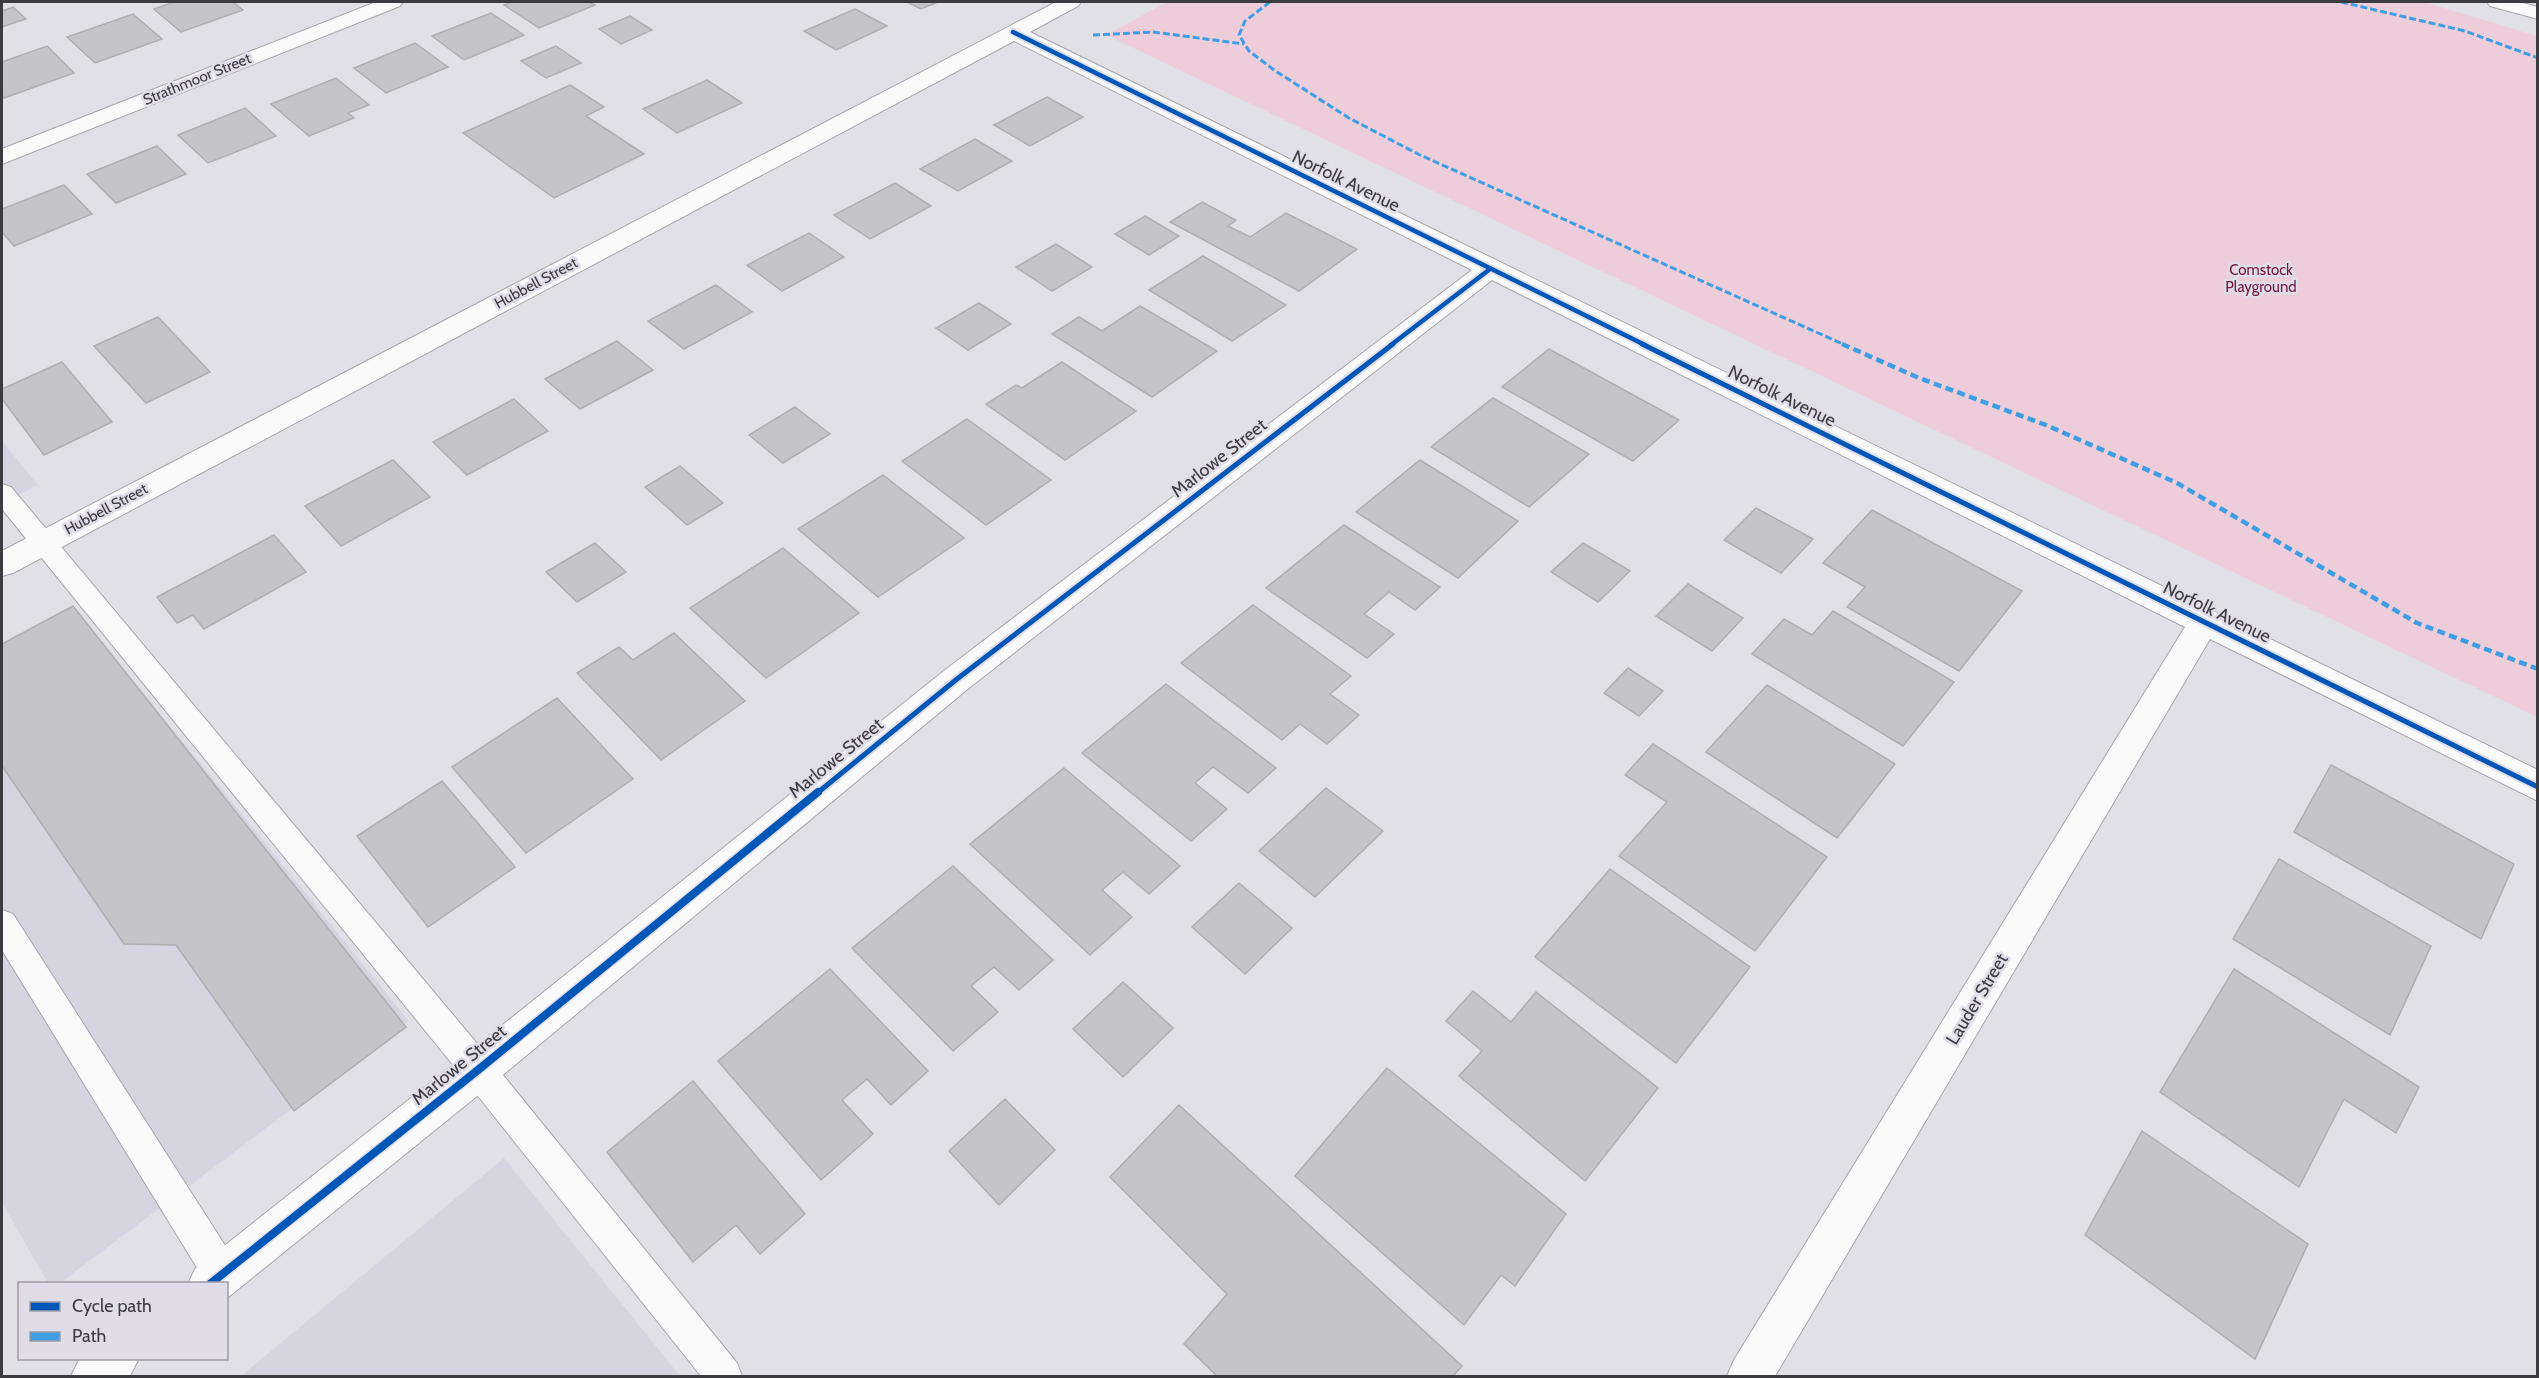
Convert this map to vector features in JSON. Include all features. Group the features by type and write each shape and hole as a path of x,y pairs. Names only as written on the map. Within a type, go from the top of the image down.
{"street":[{"name":"Strathmoor Street","path":"2,158 393,2"},
{"name":"Hubbell Street","path":"2,565 1071,2"},
{"path":"2498,2 2538,13"},
{"name":"Norfolk Avenue","path":"1013,32 2538,787"},
{"name":"Marlowe Street","path":"216,1279 478,1070 957,679 1490,268"},
{"name":"Lauder Street","path":"1750,1377 2204,622"},
{"path":"94,1377 116,1360"}],"lane":[{"path":"2,493 478,1070 724,1377"},
{"path":"2,924 216,1279"}],"shaded area":[{"path":"2,441 38,485 2,503"},
{"path":"73,606 409,1021 61,1282 47,1282 2,1203 2,645"},
{"path":"504,1158 680,1376 241,1376"}],"green space":[{"name":"Comstock Playground","path":"1167,2 2424,2 2537,36 2537,717 1106,35"}],"building":[{"path":"174,2 233,2 243,10 181,32 154,9"},
{"path":"512,2 589,2 595,5 539,28 504,5"},
{"path":"907,2 938,2 921,9"},
{"path":"13,7 26,19 2,27 2,11"},
{"path":"855,9 887,26 836,50 804,31"},
{"path":"491,13 524,35 464,60 432,36"},
{"path":"133,14 162,39 95,63 67,37"},
{"path":"630,16 652,30 621,44 599,29"},
{"path":"415,43 448,67 386,93 354,68"},
{"path":"47,46 74,73 4,98 2,95 2,62"},
{"path":"556,46 581,63 546,78 521,61"},
{"path":"336,78 369,105 348,113 354,118 309,136 271,104"},
{"path":"707,80 742,103 677,133 643,109"},
{"path":"570,85 604,107 586,116 644,154 554,198 463,133"},
{"path":"1047,97 1083,117 1030,146 994,125"},
{"path":"245,108 276,136 208,163 178,135"},
{"path":"975,139 1012,161 958,191 920,169"},
{"path":"157,146 186,174 116,203 87,174"},
{"path":"895,183 931,206 870,239 834,215"},
{"path":"64,185 92,214 14,246 2,232 2,209"},
{"path":"1202,202 1236,220 1228,226 1250,237 1286,213 1357,249 1299,291 1170,222"},
{"path":"1145,216 1179,236 1149,255 1115,234"},
{"path":"809,233 844,257 782,291 747,265"},
{"path":"1056,244 1092,267 1052,291 1016,267"},
{"path":"1203,256 1286,305 1232,341 1149,290"},
{"path":"716,285 752,312 684,349 648,321"},
{"path":"979,303 1011,324 968,350 936,328"},
{"path":"1140,306 1217,351 1152,397 1052,334 1079,317 1102,331"},
{"path":"158,317 210,372 146,403 94,346"},
{"path":"617,341 653,370 580,409 545,379"},
{"path":"1549,349 1679,420 1633,461 1502,387"},
{"path":"62,362 112,422 44,455 2,399 2,389"},
{"path":"1062,362 1136,411 1065,460 986,404 1016,385 1022,388"},
{"path":"1493,398 1589,454 1529,507 1431,447"},
{"path":"514,399 548,431 467,475 433,442"},
{"path":"795,407 830,434 783,463 749,435"},
{"path":"967,419 1051,480 986,525 902,461"},
{"path":"393,460 430,497 341,546 305,506"},
{"path":"1420,460 1518,521 1458,578 1356,512"},
{"path":"680,466 723,503 687,525 645,487"},
{"path":"883,475 964,538 878,597 798,529"},
{"path":"1756,508 1813,539 1781,573 1724,540"},
{"path":"1872,510 2022,591 1959,671 1847,607 1865,587 1823,563"},
{"path":"1344,525 1440,587 1415,610 1389,592 1364,614 1394,634 1367,658 1266,588"},
{"path":"274,535 306,572 204,629 193,615 177,623 157,597"},
{"path":"595,543 626,572 577,602 546,572"},
{"path":"1583,543 1630,571 1598,602 1551,572"},
{"path":"783,548 859,613 766,678 690,608"},
{"path":"1688,584 1743,618 1712,651 1656,616"},
{"path":"1253,605 1351,676 1330,694 1359,715 1327,744 1300,724 1282,740 1181,663"},
{"path":"73,606 406,1027 294,1111 176,945 124,944 2,766 2,644"},
{"path":"1833,611 1954,682 1903,746 1752,654 1784,619 1812,635"},
{"path":"674,633 745,701 661,760 577,673 619,647 633,660"},
{"path":"1628,668 1663,691 1639,716 1604,693"},
{"path":"1166,684 1276,768 1248,793 1213,767 1195,783 1227,809 1191,841 1082,753"},
{"path":"1767,685 1895,764 1837,838 1706,752"},
{"path":"557,698 633,779 526,853 452,767"},
{"path":"1653,744 1827,857 1755,951 1619,856 1667,802 1625,775"},
{"path":"2331,765 2514,864 2481,939 2294,832"},
{"path":"1064,768 1180,866 1149,894 1123,872 1102,890 1132,917 1090,955 970,844"},
{"path":"442,781 515,867 428,927 357,836"},
{"path":"1326,788 1383,831 1315,897 1259,851"},
{"path":"2279,859 2431,946 2390,1035 2233,939"},
{"path":"953,866 1053,960 1019,990 994,967 971,986 998,1012 953,1051 852,948"},
{"path":"1610,869 1750,967 1676,1063 1535,957"},
{"path":"1239,883 1292,928 1245,974 1192,927"},
{"path":"830,969 928,1071 891,1105 867,1079 842,1100 873,1134 821,1180 718,1061"},
{"path":"2234,969 2419,1087 2396,1133 2344,1099 2299,1187 2160,1092"},
{"path":"1123,982 1173,1028 1123,1077 1073,1029"},
{"path":"1473,991 1511,1022 1536,992 1658,1088 1585,1181 1459,1076 1482,1051 1446,1021"},
{"path":"1387,1068 1566,1214 1515,1286 1501,1275 1464,1325 1295,1176"},
{"path":"693,1081 805,1214 760,1254 736,1225 693,1262 607,1152"},
{"path":"1005,1099 1055,1150 999,1205 949,1151"},
{"path":"1179,1105 1462,1366 1453,1376 1217,1376 1184,1344 1227,1294 1110,1177"},
{"path":"2142,1131 2308,1244 2255,1359 2085,1235"}],"marked path":[{"path":"1270,2 1245,21 1239,35 1249,51 1274,70 1349,118 1420,155 1919,378 2046,425 2177,483 2417,623 2538,669"},
{"path":"2341,2 2465,31 2538,58"},
{"path":"1093,35 1153,32 1244,44"}],"cycle path":[{"path":"1013,32 2538,787"},
{"path":"213,1282 478,1070 957,679 1490,269"}]}
